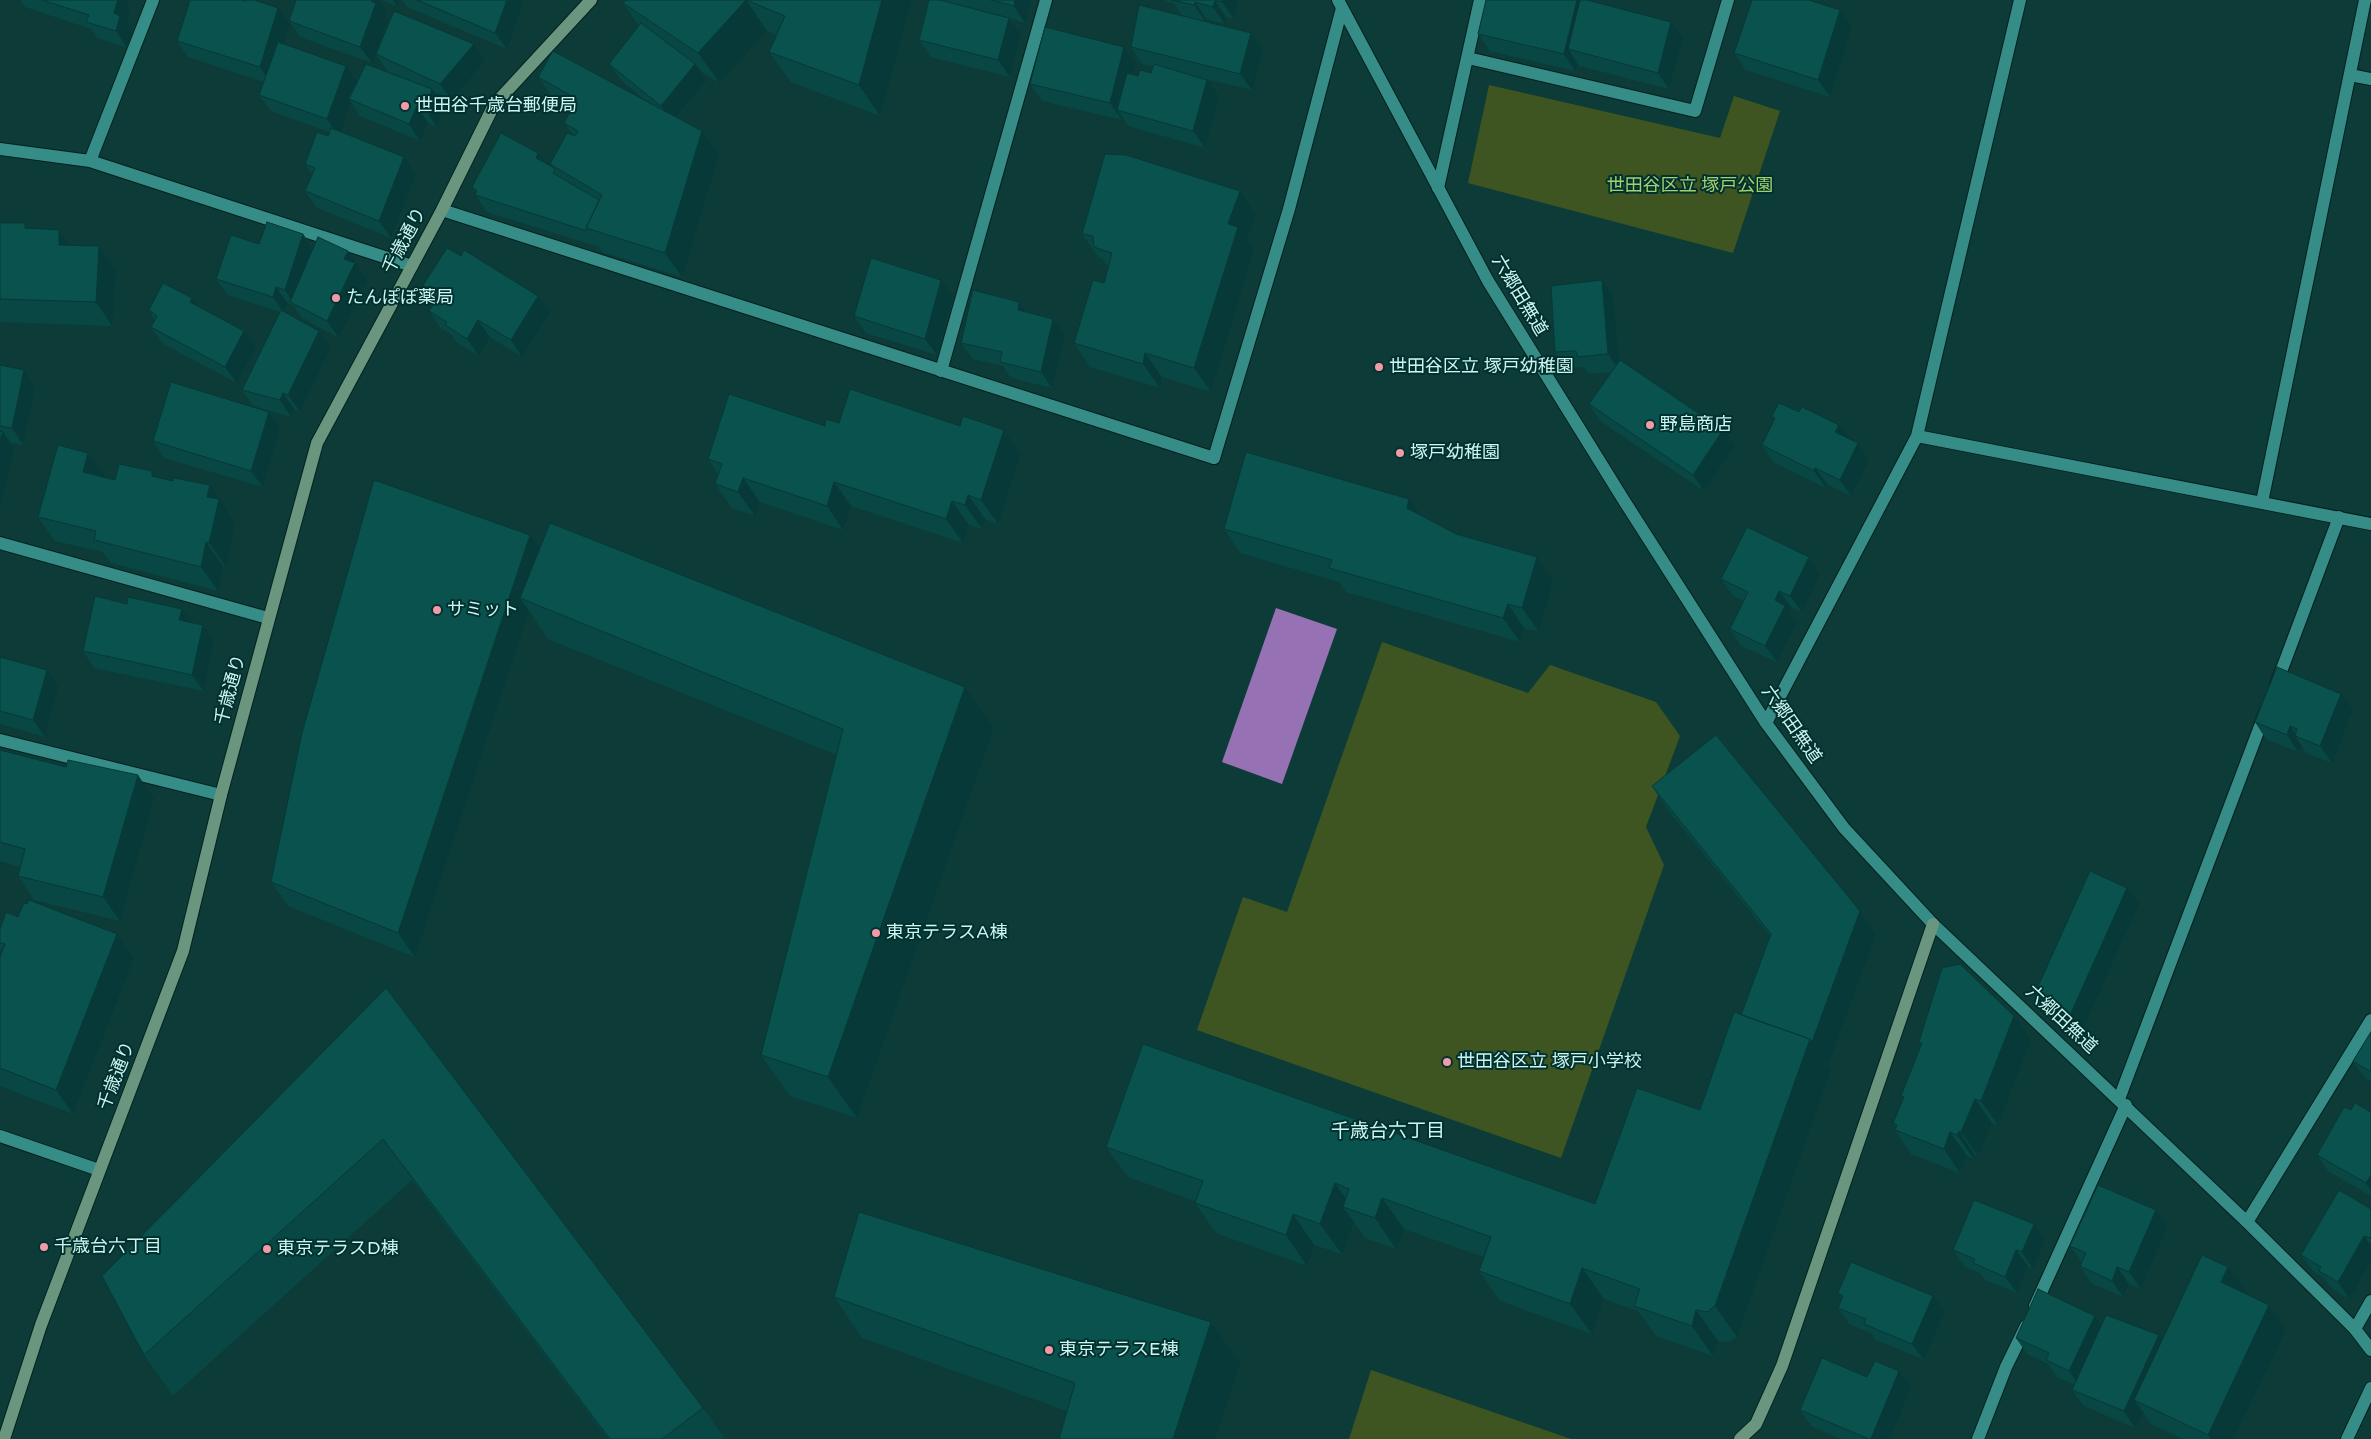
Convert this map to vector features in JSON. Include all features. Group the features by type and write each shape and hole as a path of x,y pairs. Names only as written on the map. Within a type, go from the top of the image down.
{"street":[{"path":"90,161 153,0"},
{"name":"千歳通り","path":"4,1439 41,1325 183,951 221,795 317,443 442,210 494,104 590,0"},
{"path":"941,371 1046,0"},
{"path":"1438,188 1480,0"},
{"path":"1468,58 1694,111 1728,0"},
{"path":"1766,723 1917,436 2020,0"},
{"path":"2262,502 2365,0"},
{"path":"442,210 1214,458 1289,209 1340,4"},
{"name":"六郷田無道","path":"1340,4 1488,281 1623,499 1766,723 1844,828 1933,924 2123,1102 2247,1222 2355,1329 2371,1350"},
{"path":"2350,75 2371,79"},
{"path":"0,149 90,161 412,266"},
{"path":"1917,436 2339,516 2371,524"},
{"path":"1978,1439 2006,1367 2123,1102 2339,516"},
{"path":"0,543 268,618"},
{"path":"0,740 221,795"},
{"path":"1740,1439 1756,1424 1782,1366 1933,924"},
{"path":"2247,1222 2371,1020"},
{"path":"0,1136 99,1170"},
{"path":"2355,1329 2371,1301"},
{"path":"2347,1439 2371,1388"}],"green space":[{"name":"世田谷区立 塚戸公園","path":"1489,85 1720,138 1734,96 1780,111 1733,253 1468,183"},
{"path":"1382,642 1528,693 1550,665 1656,702 1680,736 1646,827 1664,865 1561,1158 1197,1030 1243,897 1287,912"},
{"path":"1371,1370 1571,1439 1349,1439"}],"shaded area":[{"path":"1276,608 1337,629 1282,784 1222,762"}],"building":[{"path":"42,0 118,0 114,13 120,16 116,31 86,22 89,15"},
{"path":"190,0 254,0 278,8 260,67 177,41"},
{"path":"296,0 372,0 372,2 376,3 360,47 289,21"},
{"path":"417,0 507,0 495,33"},
{"path":"626,0 746,0 698,53 623,3"},
{"path":"746,0 882,0 859,85 769,52 785,16"},
{"path":"929,0 940,0 1009,18 998,60 919,40"},
{"path":"991,0 1015,0 1014,6"},
{"path":"1172,0 1223,0 1222,2 1215,1 1213,7 1195,2 1194,5"},
{"path":"1486,0 1577,0 1564,54 1478,34"},
{"path":"1580,0 1587,0 1671,22 1658,73 1568,49"},
{"path":"1752,0 1809,0 1840,10 1818,80 1734,53"},
{"path":"1139,5 1251,33 1240,74 1131,47"},
{"path":"394,11 474,44 440,84 376,54"},
{"path":"641,23 695,64 661,106 609,64"},
{"path":"1045,27 1124,47 1110,103 1030,84"},
{"path":"278,42 346,66 327,119 259,95"},
{"path":"553,51 702,131 665,253 586,228 602,195 550,164 567,133 575,136 578,131 564,123 577,99 538,77"},
{"path":"366,64 432,89 426,111 417,106 409,124 349,99"},
{"path":"1154,64 1207,80 1193,131 1117,110 1127,73 1138,76 1140,70 1151,73"},
{"path":"331,128 404,157 379,221 305,191 315,168 305,164 317,132 328,136"},
{"path":"501,133 538,153 536,158 553,167 555,170 553,173 599,200 586,228 587,231 475,195 477,191 472,187"},
{"path":"1105,154 1126,155 1240,191 1228,224 1238,227 1194,368 1145,353 1143,364 1074,343 1093,280 1104,283 1112,253 1094,247 1093,236 1082,234"},
{"path":"267,222 303,234 285,290 276,287 273,297 216,279 231,235 259,244"},
{"path":"0,223 25,223 25,228 59,230 59,245 99,246 96,302 0,299"},
{"path":"318,237 348,251 344,259 355,263 327,321 290,302"},
{"path":"447,248 461,256 464,250 538,296 511,340 478,320 467,339 445,325 447,322 429,311 436,300 420,290"},
{"path":"871,258 941,280 925,339 854,316"},
{"path":"1602,280 1608,354 1578,357 1576,351 1555,352 1551,286"},
{"path":"163,283 192,298 190,302 244,331 225,367 151,327 157,316 149,310"},
{"path":"973,290 1019,302 1018,310 1053,319 1041,372 1000,362 1002,352 961,343"},
{"path":"281,310 319,331 288,395 283,393 280,400 242,390"},
{"path":"1620,360 1723,430 1693,475 1589,404"},
{"path":"0,365 24,370 12,428 0,426"},
{"path":"171,382 269,412 251,471 153,441"},
{"path":"850,389 960,426 963,416 1004,430 981,500 968,495 965,505 952,501 946,519 834,482 827,506 743,478 738,492 715,484 722,464 708,459 729,394 825,426 826,419 839,423"},
{"path":"1779,403 1799,412 1802,407 1839,425 1835,432 1858,443 1840,480 1815,468 1814,471 1762,445 1775,418 1772,416"},
{"path":"0,431 3,432 0,443"},
{"path":"58,445 88,453 83,472 115,480 119,464 152,471 152,476 173,481 174,478 210,485 207,497 219,499 209,543 206,542 201,567 94,540 96,531 38,517"},
{"path":"1246,452 1409,499 1407,508 1456,534 1537,557 1522,608 1508,604 1503,618 1329,568 1332,560 1224,529"},
{"path":"374,480 530,535 398,933 271,882 302,733"},
{"path":"550,523 965,687 828,1077 761,1055 843,729 520,598"},
{"path":"1747,527 1809,557 1790,596 1779,591 1775,600 1785,606 1765,646 1730,629 1748,592 1721,579"},
{"path":"95,596 127,604 128,597 182,609 179,620 203,625 192,675 83,651"},
{"path":"0,657 47,670 33,720 0,711"},
{"path":"2277,667 2341,694 2320,746 2295,736 2297,729 2290,726 2287,735 2255,722"},
{"path":"1716,735 1860,911 1812,1042 1810,1039 1741,1015 1771,934 1652,786"},
{"path":"0,750 66,767 68,760 138,775 103,897 18,876 25,849 0,842"},
{"path":"2090,871 2127,888 2067,1022 2036,991"},
{"path":"29,900 117,934 56,1090 0,1068 0,957 5,944 0,943 0,929 6,912 18,917 24,903 27,904"},
{"path":"1960,964 2014,1016 1981,1101 1975,1099 1961,1132 1959,1131 1957,1135 1950,1132 1944,1149 1895,1130 1897,1125 1893,1123 1904,1097 1901,1096 1922,1043 1919,1042 1942,968"},
{"name":"東京テラスD棟","path":"386,988 703,1408 662,1439 610,1439 383,1139 144,1355 102,1276"},
{"path":"1734,1012 1810,1039 1715,1306 1707,1312 1696,1310 1692,1326 1634,1306 1640,1289 1582,1268 1570,1304 1479,1271 1491,1237 1382,1198 1375,1218 1343,1207 1349,1189 1335,1183 1320,1224 1293,1214 1286,1235 1195,1203 1203,1181 1106,1147 1143,1044 1595,1204 1637,1088 1700,1110"},
{"path":"2371,1032 2371,1072 2353,1061"},
{"path":"2355,1103 2371,1112 2371,1175 2366,1183 2317,1155 2344,1107 2351,1110"},
{"path":"2098,1185 2156,1210 2129,1272 2117,1267 2112,1281 2080,1266 2086,1253 2070,1246"},
{"path":"2339,1190 2371,1209 2371,1236 2370,1238 2364,1236 2338,1282 2319,1271 2321,1267 2301,1255"},
{"path":"1974,1200 2034,1224 2022,1252 2016,1250 2005,1277 1973,1263 1975,1259 1953,1250"},
{"name":"東京テラスE棟","path":"859,1212 1211,1322 1173,1439 1059,1439 1075,1383 834,1297"},
{"path":"2202,1255 2228,1267 2221,1282 2269,1305 2208,1435 2134,1400"},
{"path":"1851,1262 1933,1296 1912,1344 1864,1324 1866,1319 1838,1308 1843,1296 1838,1293"},
{"path":"2038,1289 2095,1316 2069,1371 2046,1360 2049,1353 2016,1338"},
{"path":"2106,1315 2159,1335 2124,1411 2072,1390"},
{"path":"1822,1358 1867,1377 1875,1361 1899,1371 1871,1439 1800,1410"}],"place":[{"name":"世田谷千歳台郵便局","path":"405,106"},
{"name":"たんぽぽ薬局","path":"336,298"},
{"name":"世田谷区立 塚戸幼稚園","path":"1379,367"},
{"name":"野島商店","path":"1650,425"},
{"name":"塚戸幼稚園","path":"1400,453"},
{"name":"サミット","path":"437,610"},
{"name":"東京テラスA棟","path":"876,933"},
{"name":"世田谷区立 塚戸小学校","path":"1447,1062"},
{"name":"千歳台六丁目","path":"44,1247"},
{"name":"東京テラスD棟","path":"267,1249"},
{"name":"東京テラスE棟","path":"1049,1350"}],"district":[{"name":"千歳台六丁目","path":"1388,1132"}]}
